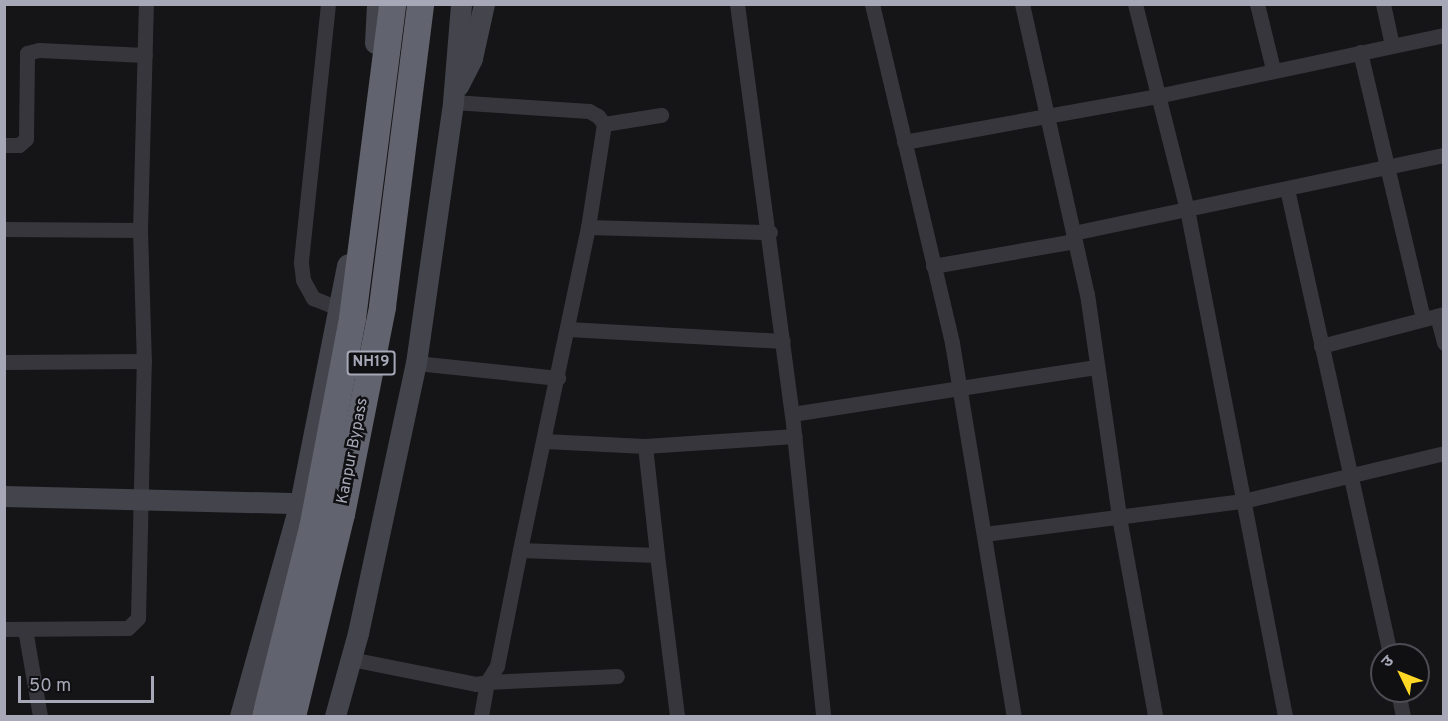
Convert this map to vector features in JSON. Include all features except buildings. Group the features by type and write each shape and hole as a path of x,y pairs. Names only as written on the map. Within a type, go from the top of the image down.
{"highway":[{"name":"Kanpur Bypass","path":"265,717 312,528 348,341 365,235 392,4"},
{"name":"Kanpur Bypass","path":"292,717 341,514 382,306 420,4"}],"main road":[{"path":"240,717 300,503 346,276 377,4"},
{"path":"335,717 351,659 416,363 454,97 461,4"},
{"path":"454,97 472,58 484,4"},
{"path":"4,496 138,497 300,503"}],"street":[{"path":"4,629 128,628 134,623 140,610 138,497 144,361 140,230 146,4"},
{"path":"328,4 301,263 303,280 313,298 338,308"},
{"path":"737,4 770,232 795,436 824,717"},
{"path":"872,4 960,391 1014,717"},
{"path":"1022,4 1074,237 1097,367 1119,517 1155,717"},
{"path":"1135,4 1187,209 1285,717"},
{"path":"1257,4 1273,69"},
{"path":"1383,4 1392,45"},
{"path":"904,142 1157,96 1273,69 1443,35"},
{"path":"4,145 19,145 26,140 27,53 39,50 145,55"},
{"path":"1360,52 1387,169 1443,343"},
{"path":"454,97 589,111 598,116 604,124 588,227 558,378 496,666 486,682 481,717"},
{"path":"604,124 661,115"},
{"path":"933,266 1443,155"},
{"path":"1287,189 1387,643"},
{"path":"588,227 770,232"},
{"path":"4,229 140,230"},
{"path":"1321,346 1435,316"},
{"path":"567,329 783,341"},
{"path":"4,362 144,361"},
{"path":"416,363 558,378"},
{"path":"792,414 960,391 1097,367"},
{"path":"544,441 645,446 795,436"},
{"path":"645,446 677,717"},
{"path":"984,534 1243,501 1350,478 1443,453"},
{"path":"520,550 657,555"},
{"path":"25,629 40,717"},
{"path":"351,659 476,684 617,676"}]}
